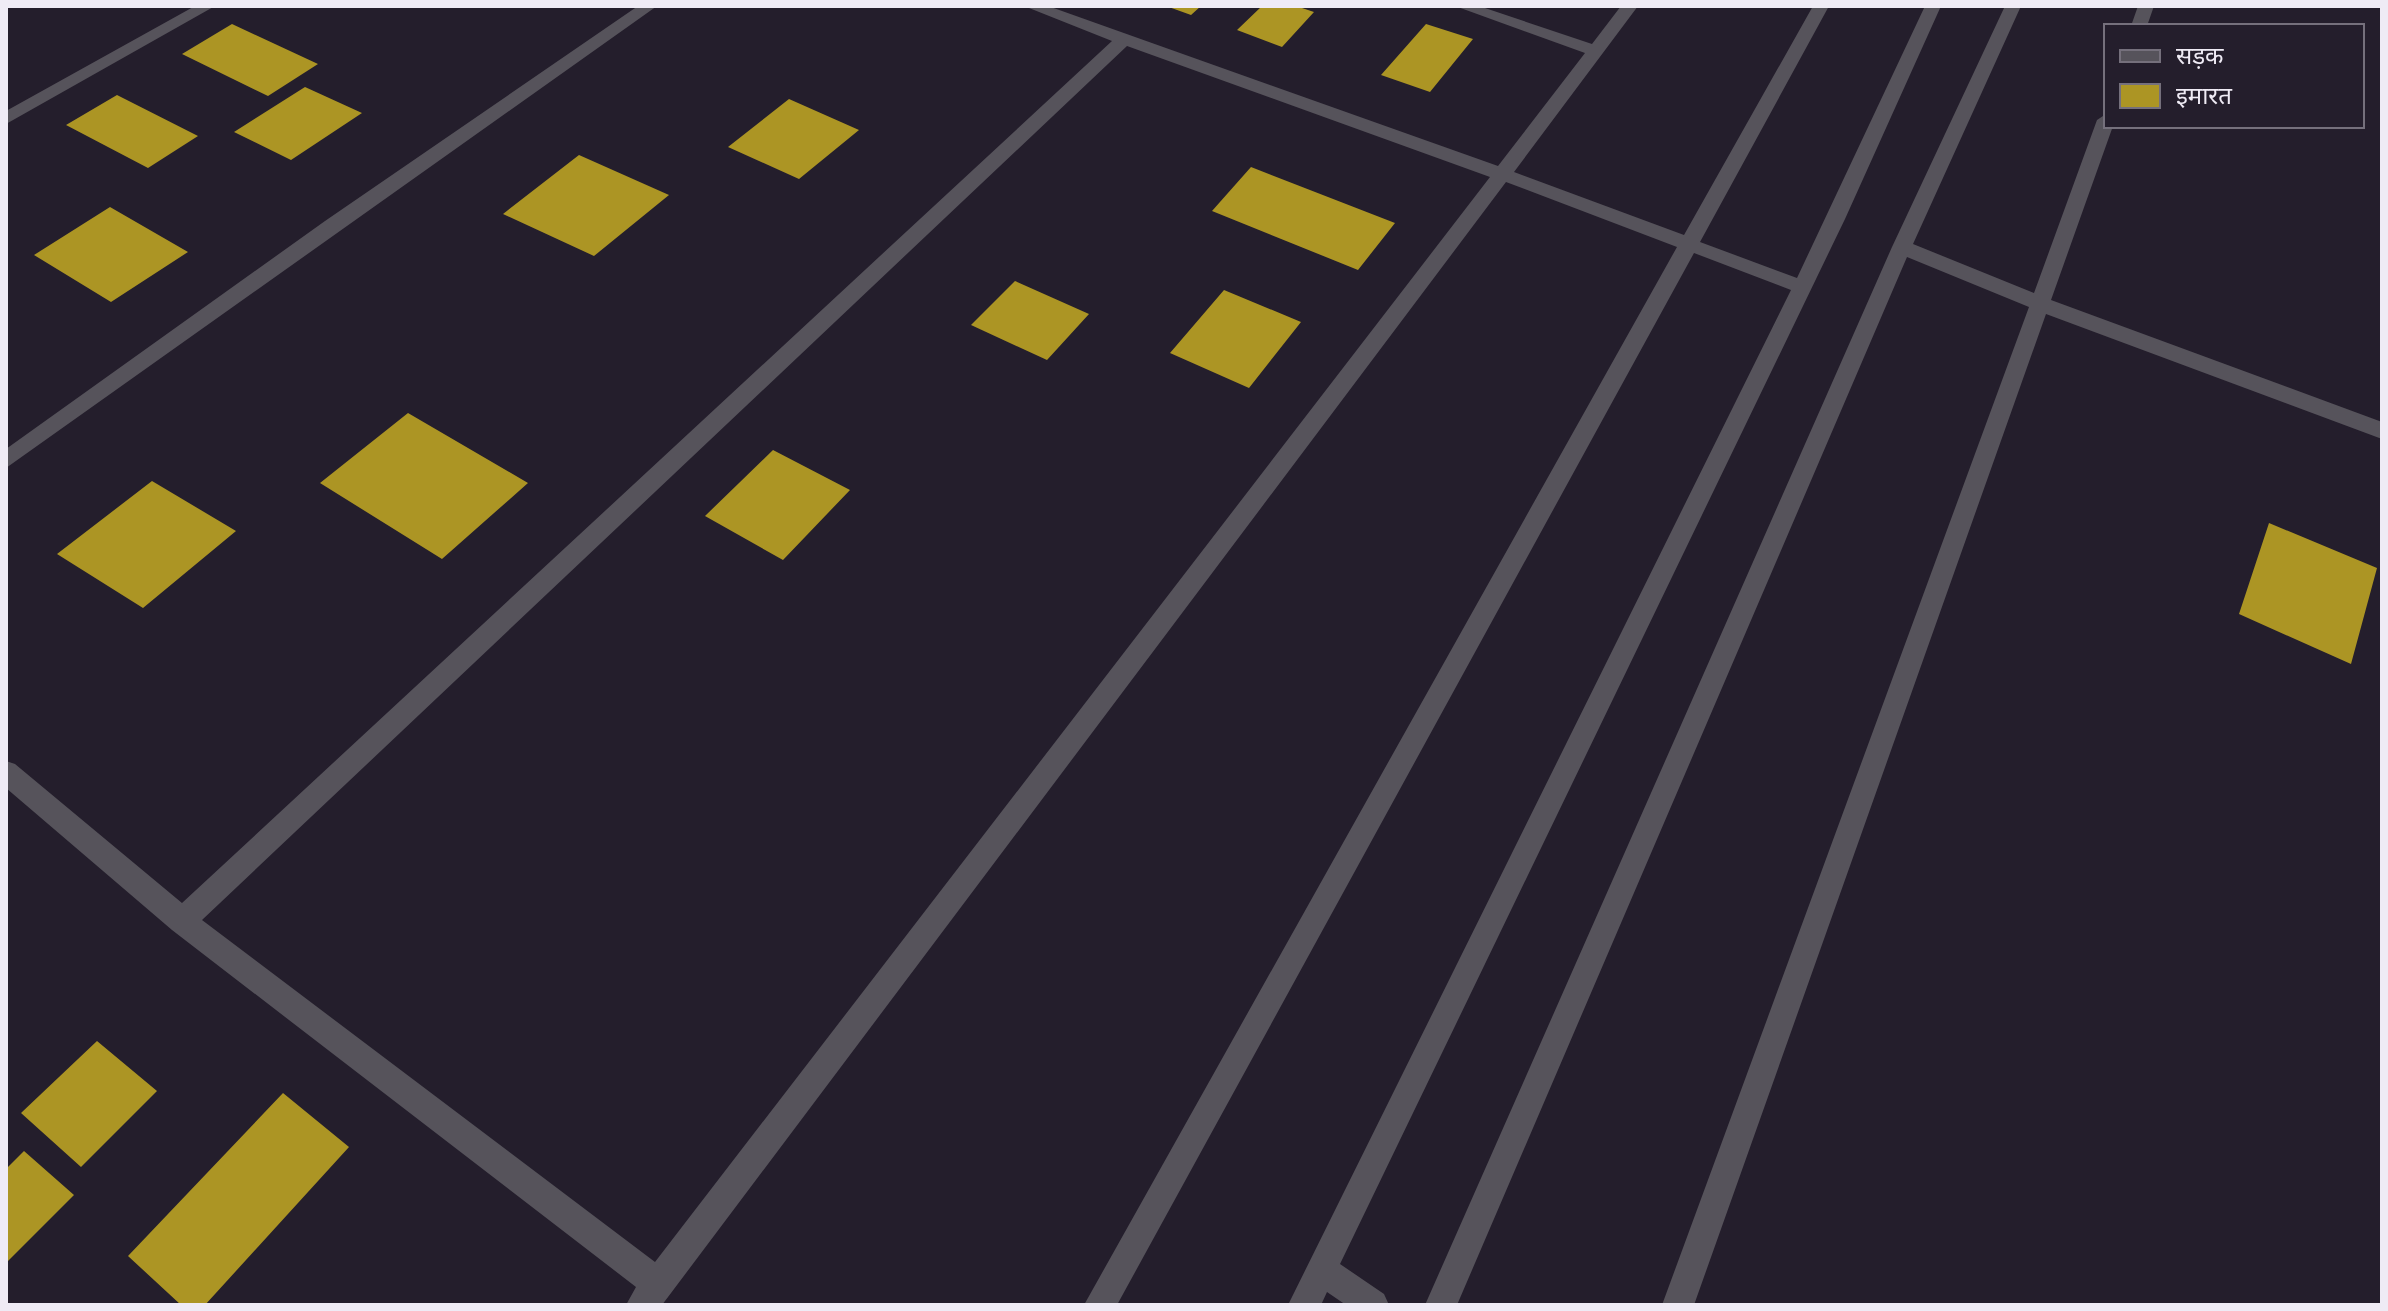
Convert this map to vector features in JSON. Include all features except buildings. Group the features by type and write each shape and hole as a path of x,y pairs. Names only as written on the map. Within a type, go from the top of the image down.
{"street":[{"path":"6,118 207,6"},
{"path":"6,460 332,226 649,6"},
{"path":"1032,6 1504,175 1802,287"},
{"path":"1463,6 1596,51"},
{"path":"6,772 182,921 650,1294 1630,6"},
{"path":"1100,1305 1821,6"},
{"path":"1304,1305 1802,287 1933,6"},
{"path":"1441,1305 1902,247 2013,6"},
{"path":"182,921 1124,39"},
{"path":"1678,1305 2104,126"},
{"path":"1902,247 2041,304 2382,431"},
{"path":"1321,1269 1373,1305"}]}
